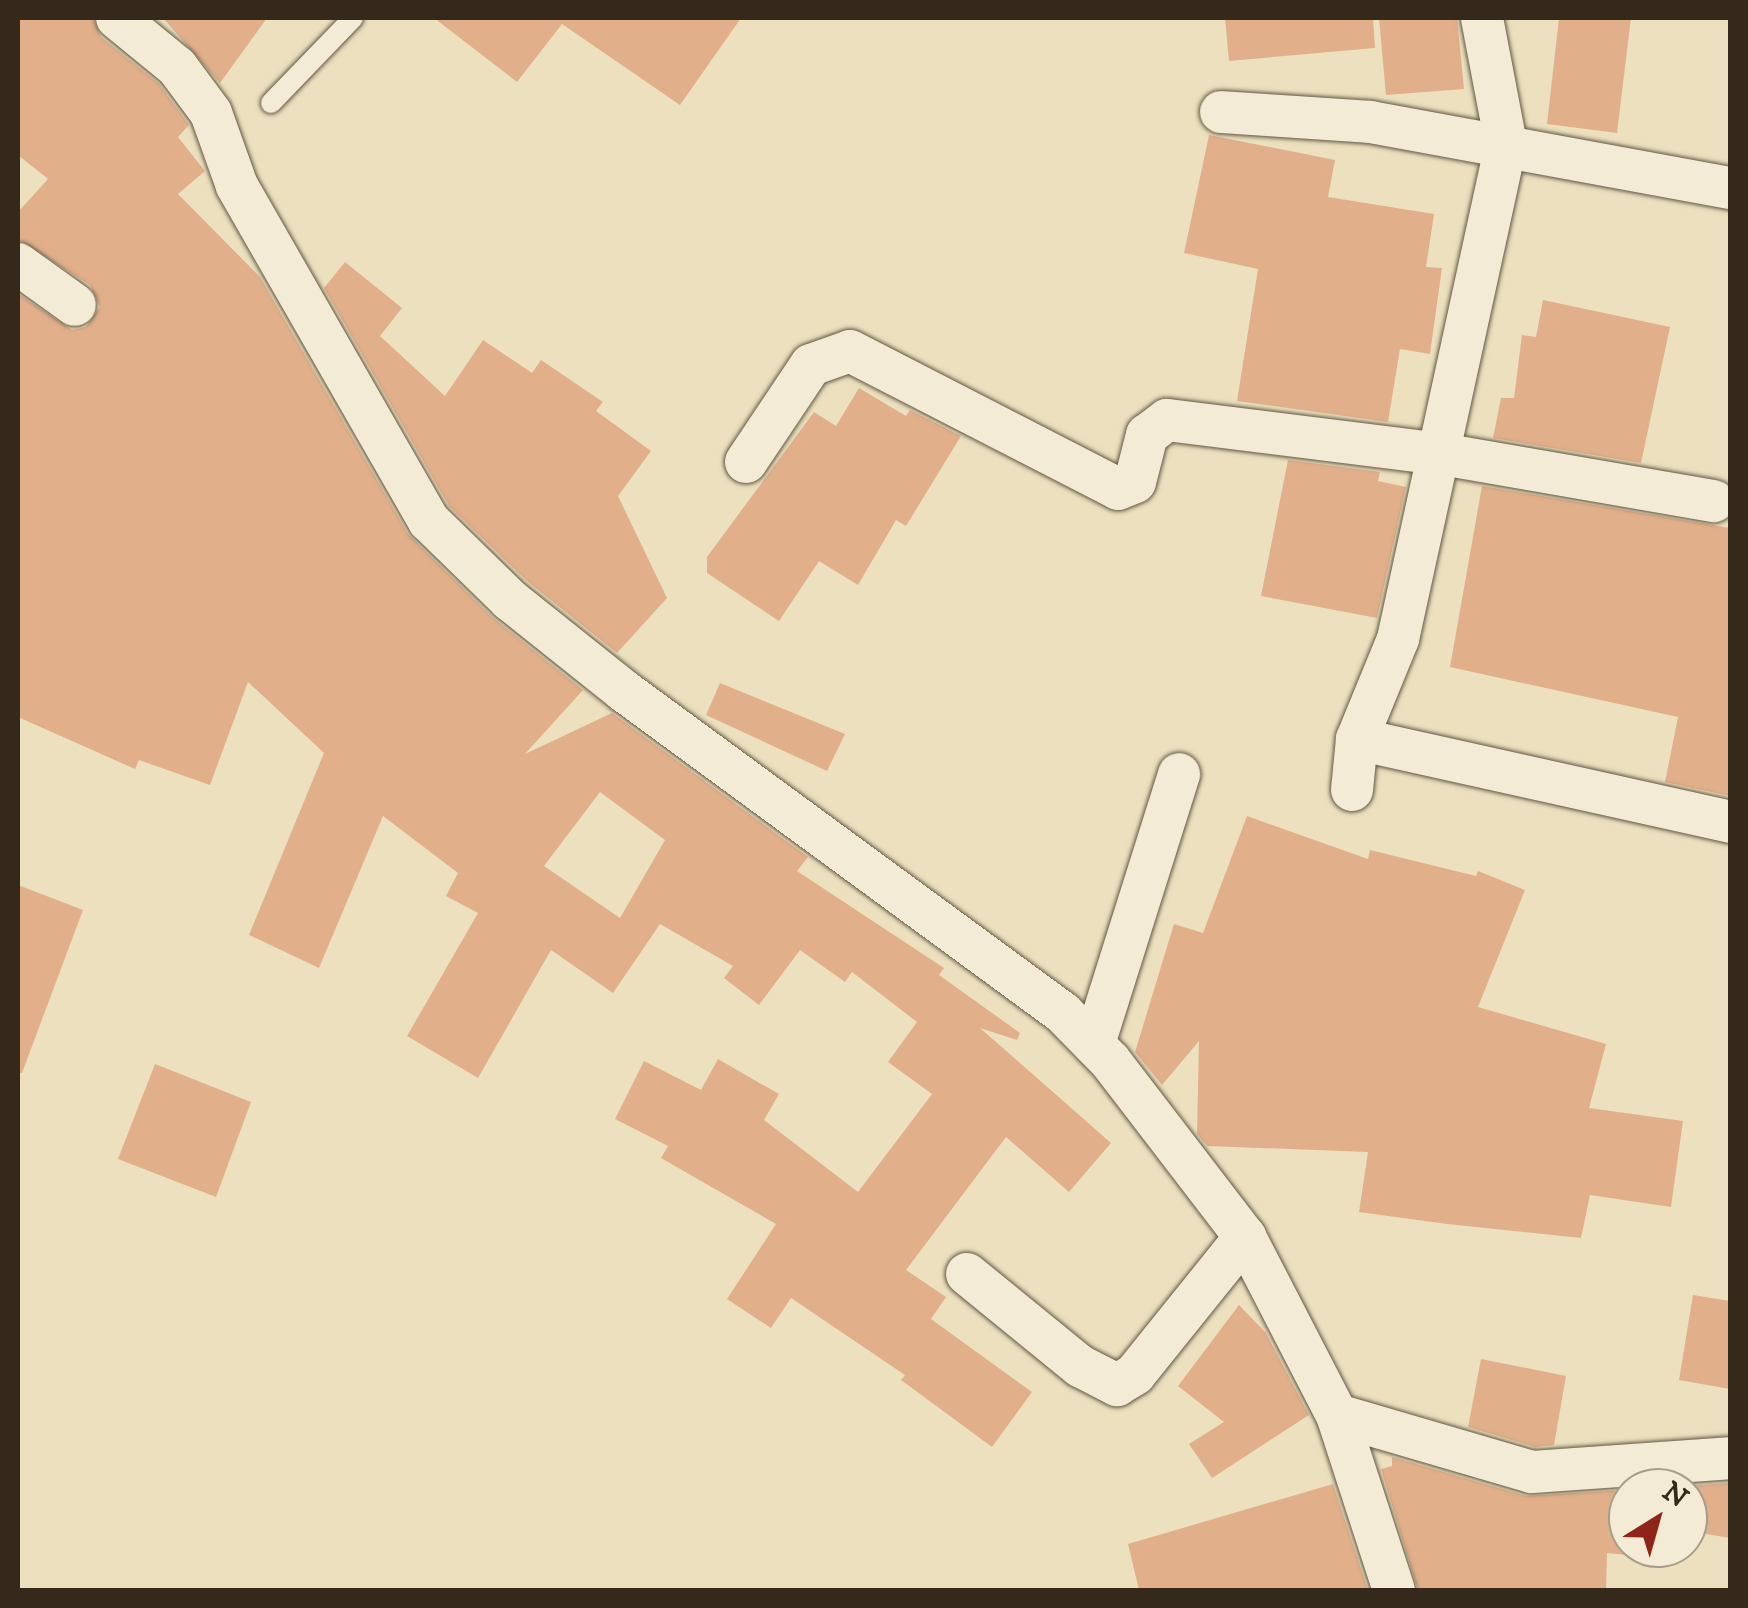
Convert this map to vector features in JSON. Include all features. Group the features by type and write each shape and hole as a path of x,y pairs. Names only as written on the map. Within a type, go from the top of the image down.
{"street":[{"path":"118,18 177,67 212,112 236,186 428,521 510,600 624,691 832,838 1063,1013 1094,1044 1245,1238 1337,1416 1394,1590"},
{"path":"1352,790 1357,739 1398,640 1506,144 1482,18"},
{"path":"1222,112 1370,122 1730,188"},
{"path":"18,264 75,306"},
{"path":"746,462 811,365 850,351 1118,489 1134,482 1147,435 1167,420 1441,454 1714,501"},
{"path":"1357,739 1730,822"},
{"path":"1094,1044 1178,774"},
{"path":"967,1274 1080,1366 1117,1385 1135,1374 1245,1238"},
{"path":"1337,1416 1532,1472 1730,1458"}],"lane":[{"path":"271,103 353,18"}],"building":[{"path":"18,18 93,18 101,37 159,84 189,125 178,137 205,171 178,194 260,277 408,534 493,618 583,690 525,754 612,713 808,857 797,871 944,968 939,975 1020,1033 1017,1040 980,1028 1111,1143 1069,1192 1006,1137 906,1270 946,1297 931,1319 1032,1392 992,1447 901,1380 905,1375 791,1298 771,1328 727,1299 776,1224 661,1158 668,1146 615,1119 644,1061 701,1090 718,1059 779,1094 764,1120 858,1192 932,1094 888,1062 917,1022 852,972 845,982 800,950 759,1005 724,978 733,966 660,924 613,993 551,950 478,1078 407,1036 478,913 446,896 458,873 383,816 319,968 249,935 324,753 248,682 210,785 139,760 135,769 18,717 18,294 72,330 86,327 100,307 90,285 18,239 18,212 48,179 18,155","holes":["600,792 665,840 620,918 544,866"]},
{"path":"163,18 267,18 220,83"},
{"path":"434,18 741,18 680,105 562,24 517,82"},
{"path":"1225,18 1373,18 1375,48 1229,61"},
{"path":"1379,18 1457,18 1464,89 1386,95"},
{"path":"1559,18 1631,18 1617,133 1547,124"},
{"path":"1209,135 1335,160 1328,197 1434,214 1426,267 1442,268 1430,354 1400,349 1388,422 1237,401 1258,269 1184,253"},
{"path":"345,262 402,308 380,336 445,396 483,340 532,373 541,360 603,402 596,411 651,451 618,496 667,598 617,653 527,581 449,506 324,288"},
{"path":"1543,300 1670,327 1641,463 1493,438 1501,398 1514,398 1522,335 1536,337"},
{"path":"859,388 906,416 910,410 961,436 906,526 896,520 858,585 819,561 779,621 707,573 707,557 814,412 836,426"},
{"path":"1288,460 1380,472 1378,481 1406,487 1377,618 1261,596"},
{"path":"1482,486 1730,528 1730,796 1665,782 1678,717 1450,667"},
{"path":"720,683 845,734 827,771 706,715"},
{"path":"1247,816 1368,859 1370,850 1476,876 1478,871 1525,890 1478,1007 1606,1044 1589,1108 1683,1121 1671,1207 1590,1195 1581,1238 1447,1224 1359,1212 1368,1152 1207,1146 1197,1134 1199,1041 1162,1085 1135,1052 1174,924 1203,933"},
{"path":"18,885 83,910 22,1073 18,1073"},
{"path":"155,1064 251,1102 216,1197 118,1159"},
{"path":"1693,1295 1730,1301 1730,1389 1679,1380"},
{"path":"1239,1305 1266,1333 1309,1415 1212,1478 1189,1444 1224,1422 1178,1386"},
{"path":"1481,1359 1566,1376 1554,1445 1535,1447 1468,1427"},
{"path":"1392,1457 1526,1496 1608,1491 1606,1590 1418,1590 1381,1469 1392,1466"},
{"path":"1730,1483 1730,1538 1708,1534 1708,1485"},
{"path":"1333,1484 1368,1590 1139,1590 1128,1544"}]}
